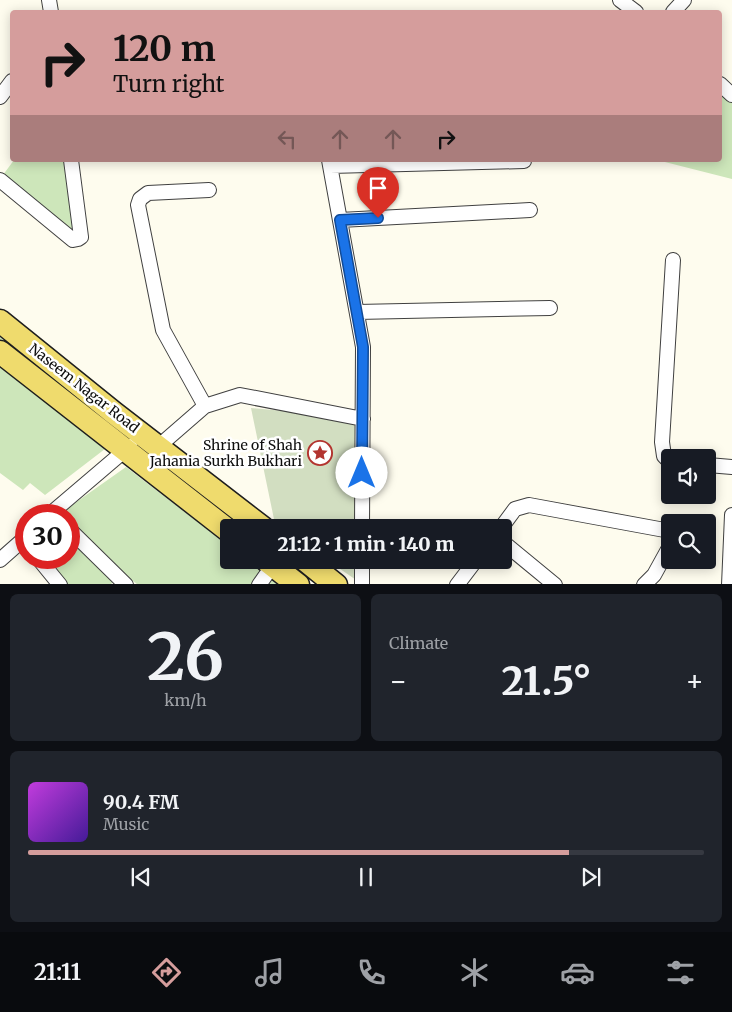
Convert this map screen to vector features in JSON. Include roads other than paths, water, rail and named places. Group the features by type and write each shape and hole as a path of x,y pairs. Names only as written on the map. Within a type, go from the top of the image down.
{"main road":[{"name":"Naseem Nagar Road","path":"0,321 251,519"},
{"name":"Naseem Nagar Road","path":"0,352 220,524"},
{"path":"278,569 298,584"},
{"path":"317,569 336,584"}],"street":[{"path":"620,0 633,10"},
{"path":"675,10 684,0"},
{"path":"0,97 10,84"},
{"path":"722,86 732,94"},
{"path":"0,180 73,240 78,239 81,236 71,162"},
{"path":"362,519 363,347 330,163 427,162"},
{"path":"205,406 163,330 138,205 140,199 148,193 209,190"},
{"path":"340,220 530,210"},
{"path":"663,449 673,260"},
{"path":"357,312 550,308"},
{"path":"63,504 125,450 150,440 205,406 240,395 363,419"},
{"path":"716,466 732,467"},
{"path":"508,519 515,509 529,504 661,529"},
{"path":"729,584 732,515"},
{"path":"80,540 126,584"},
{"path":"0,560 15,548"},
{"path":"512,550 555,584"},
{"path":"644,584 655,580 661,566"},
{"path":"47,569 60,584"},
{"path":"259,584 267,569"},
{"path":"362,569 362,584"},
{"path":"457,584 469,569"}],"place":[{"name":"Shrine of Shah Jahania Surkh Bukhari","path":"320,453"}]}
